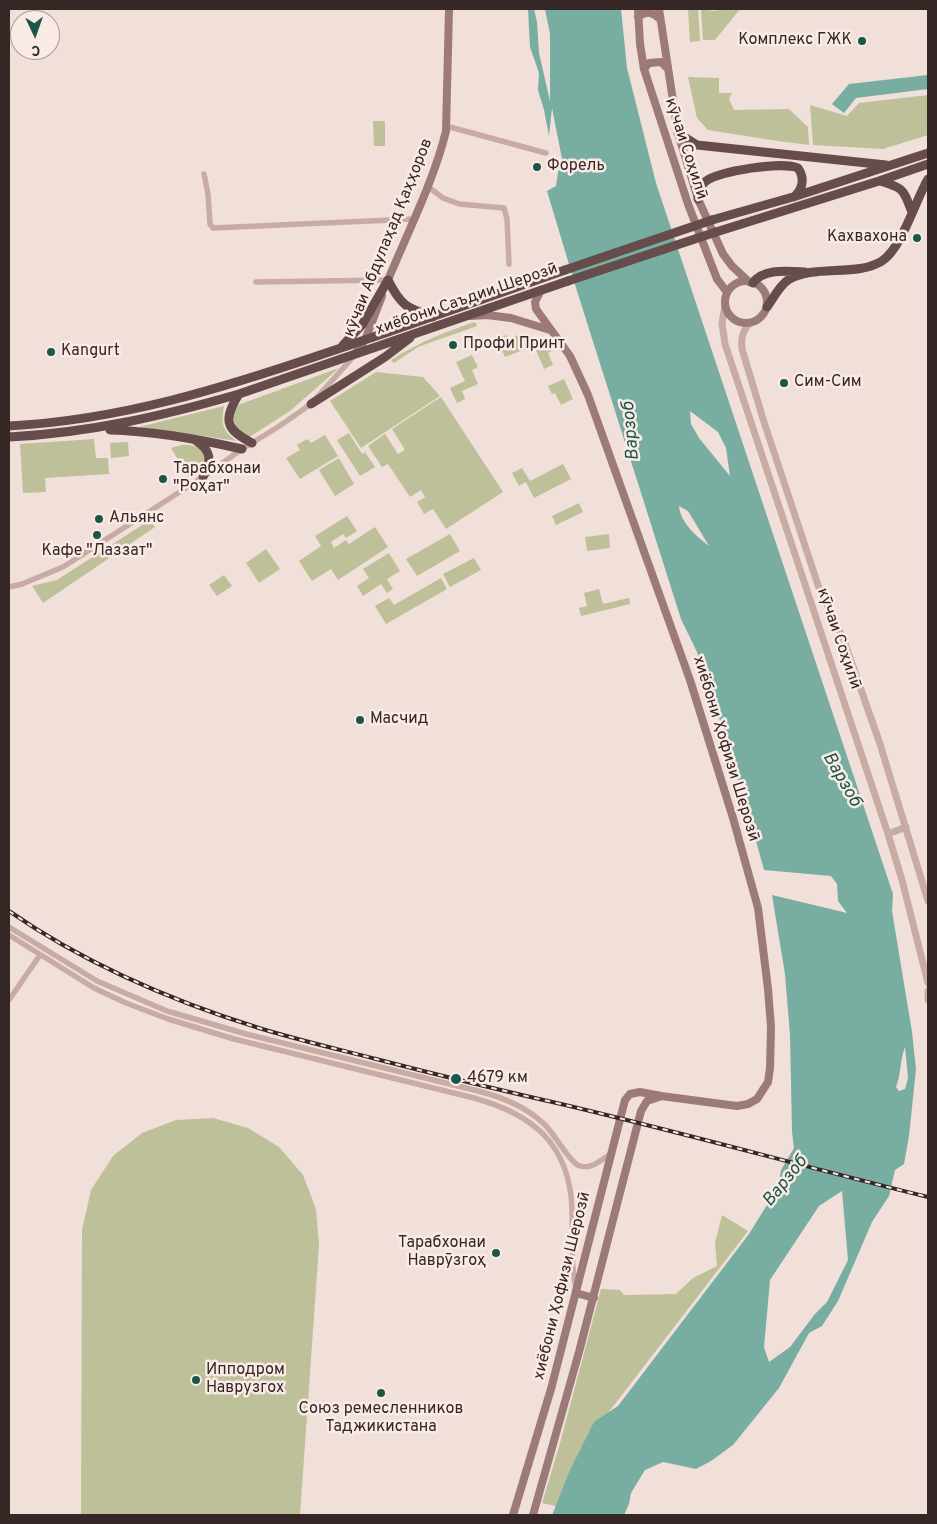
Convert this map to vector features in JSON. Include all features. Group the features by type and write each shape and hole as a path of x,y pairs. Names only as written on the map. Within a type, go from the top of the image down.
{"highway":[{"path":"678,133 697,145 892,166"},
{"name":"хиёбони Саъдии Шерозӣ","path":"9,426 108,415 152,406 229,385 340,349 712,220 793,197 928,153"},
{"name":"хиёбони Саъдии Шерозӣ","path":"9,437 94,429 172,412 239,394 541,290 928,164"},
{"path":"698,199 702,184 723,174 786,165 798,168 802,178 800,192 793,197"},
{"path":"751,282 757,276 768,272 820,272 867,268 882,261 893,251 928,179"},
{"path":"879,181 896,186 905,192 912,212"},
{"path":"767,307 788,280 820,272"},
{"path":"388,280 397,298 412,310 433,317"},
{"path":"340,349 362,325 388,280"},
{"path":"463,306 461,308 462,314 467,316"},
{"path":"311,404 380,360 416,334"},
{"path":"239,394 232,405 229,421 237,435 252,443"},
{"path":"94,429 129,430 193,439 242,449"},
{"path":"193,439 205,447 209,456 208,467 203,477"}],"main road":[{"name":"кӯчаи Абдулаҳад Қаҳҳоров","path":"356,353 365,340 442,148 446,126 449,9"},
{"name":"кӯчаи Соҳилӣ","path":"659,9 678,133 698,199 723,254 732,266 751,282"},
{"path":"638,13 652,12 660,19"},
{"name":"кӯчаи Соҳилӣ","path":"638,13 644,69 688,204 717,279 727,292"},
{"path":"644,69 649,64 661,62 667,68"},
{"path":"751,282 759,286 766,295 767,307 763,315 750,324 738,322 729,316 725,305 727,292 737,284 751,282"},
{"name":"хиёбони Ҳофизи Шерозӣ","path":"513,1515 549,1398 626,1098 633,1093 640,1092 737,1106 748,1104 757,1099 768,1082 771,1027 765,952 758,908 733,818 690,680 588,395 570,356 536,309 535,302 541,290"},
{"path":"467,316 486,315 511,318 550,330"},
{"name":"хиёбони Ҳофизи Шерозӣ","path":"533,1515 594,1298 641,1111 649,1099 661,1096"},
{"path":"576,1292 594,1298"}],"street":[{"path":"446,126 546,153"},
{"path":"204,174 208,194 210,224 213,228 414,219"},
{"path":"427,186 443,198 459,204 504,208 507,219 509,264"},
{"path":"256,282 388,280"},
{"name":"кӯчаи Соҳилӣ","path":"725,305 722,324 725,344 888,834 902,880 928,984"},
{"name":"кӯчаи Соҳилӣ","path":"750,324 743,331 741,339 742,350 764,422 819,588 843,638 855,670 928,900"},
{"name":"кӯчаи Абдулаҳад Қаҳҳоров","path":"9,587 22,584 63,567 203,477 311,404 356,353"},
{"path":"888,834 906,827"},
{"path":"9,927 97,981 149,1004 211,1025 490,1094 522,1107 546,1125 560,1142 571,1160 578,1166 590,1166 611,1154"},
{"path":"9,935 94,988 159,1016 206,1031 482,1100 513,1111 529,1121 550,1141 561,1162 571,1198 572,1270 576,1292"},
{"path":"9,1000 40,955"},
{"path":"928,991 928,1000"},
{"path":"320,1060 321,1052"},
{"path":"421,1084 423,1077"}],"green space":[{"path":"688,9 698,9 700,41 690,42"},
{"path":"701,9 714,11 740,9 715,40 703,40"},
{"path":"688,77 719,78 719,93 732,93 729,99 734,110 789,109 808,127 809,145 708,130 697,118"},
{"path":"928,95 928,135 883,149 813,145 810,105 847,116 859,103"},
{"path":"373,121 385,121 385,146 374,146"},
{"path":"475,322 477,326 418,347 394,363 391,360 432,338"},
{"path":"507,335 509,339 519,335 522,341 528,339 531,347 505,357 497,339"},
{"path":"548,342 552,351 548,353 553,365 544,369 535,348"},
{"path":"472,355 478,367 472,370 478,384 462,391 465,399 457,403 450,388 465,381 456,362"},
{"path":"339,368 290,411 251,436 246,436 235,426 233,413 238,405"},
{"path":"376,372 423,377 440,396 361,448 330,401"},
{"path":"564,379 573,399 561,405 555,393 552,394 548,386"},
{"path":"441,397 503,492 446,529 433,509 424,514 417,502 425,497 421,490 410,497 388,464 382,467 368,446 385,434 398,454 405,450 392,429"},
{"path":"224,406 224,426 228,434 237,441 139,427"},
{"path":"349,433 362,454 365,452 375,467 360,476 337,440"},
{"path":"325,435 338,456 300,479 286,458 300,450 297,445 307,439 311,443"},
{"path":"94,439 96,458 108,458 109,474 45,478 46,492 23,493 20,444"},
{"path":"128,442 129,456 111,458 110,443"},
{"path":"182,445 198,447 205,454 203,467 190,480 171,448"},
{"path":"339,458 354,484 335,496 319,470"},
{"path":"563,464 571,479 534,498 526,482 519,486 512,473 522,468 530,481"},
{"path":"579,503 583,512 556,525 552,516"},
{"path":"347,516 357,531 346,538 343,534 331,542 334,548 346,540 349,544 375,527 388,547 338,580 331,569 312,581 299,561 321,546 315,536"},
{"path":"150,520 155,527 43,603 32,586 57,580"},
{"path":"450,534 460,551 417,576 406,559"},
{"path":"609,534 610,548 587,551 585,537"},
{"path":"266,549 280,569 259,583 246,563"},
{"path":"389,553 400,571 387,579 393,589 387,593 381,584 363,596 357,586 369,578 363,569"},
{"path":"474,558 481,570 450,587 443,574"},
{"path":"224,575 232,586 217,596 209,585"},
{"path":"441,578 447,589 386,624 375,606 389,598 394,605"},
{"path":"599,589 603,604 629,598 630,604 581,616 579,608 587,606 584,593"},
{"name":"Ипподром Наврузгох","path":"213,1118 248,1128 279,1147 303,1175 316,1209 319,1245 300,1515 81,1515 82,1230 91,1190 113,1156 142,1133 176,1120"},
{"path":"722,1215 748,1231 595,1430 560,1507 542,1503 559,1447 601,1289 620,1290 624,1295 676,1294 693,1278 717,1266 715,1243"}],"water":[{"name":"Варзоб","path":"528,9 534,9 537,22 539,53 550,101 550,34 545,9 621,9 627,68 656,183 893,894 892,911 912,1032 916,1069 904,1164 895,1170 889,1196 872,1222 838,1301 822,1326 809,1333 779,1388 733,1445 696,1469 663,1462 645,1470 631,1493 624,1515 552,1515 570,1470 594,1422 618,1406 749,1234 778,1187 781,1170 794,1148 790,1035 785,974 772,895 847,913 838,901 837,884 831,876 764,870 717,711 713,705 697,652 681,619 547,191 556,186 558,172 563,164 552,108 549,136 538,90 539,73 530,47","holes":["690,411 718,432 726,448 730,476 699,438 691,424","679,506 688,511 709,546 690,529 680,512","905,1047 908,1078 905,1089 899,1091 896,1087","842,1191 848,1260 827,1302 815,1314 790,1347 769,1362 764,1347 770,1280 819,1206"]},
{"path":"928,75 928,89 856,98 844,113 832,104 849,84"}],"railway":[{"path":"9,911 67,947 130,979 194,1006 259,1028 422,1071 607,1115 928,1197"}],"place":[{"name":"Комплекс ГЖК","path":"862,41"},
{"name":"Форель","path":"537,167"},
{"name":"Кахвахона","path":"917,238"},
{"name":"Профи Принт","path":"453,345"},
{"name":"Kangurt","path":"51,352"},
{"name":"Сим-Сим","path":"784,383"},
{"name":"Тарабхонаи \"Роҳат\"","path":"163,479"},
{"name":"Альянс","path":"99,519"},
{"name":"Кафе \"Лаззат\"","path":"97,535"},
{"name":"Масчид","path":"360,720"},
{"name":"4679 км","path":"456,1079"},
{"name":"Тарабхонаи Наврӯзгоҳ","path":"496,1253"},
{"name":"Ипподром Наврузгох","path":"196,1380"},
{"name":"Союз ремесленников Таджикистана","path":"381,1393"}]}
